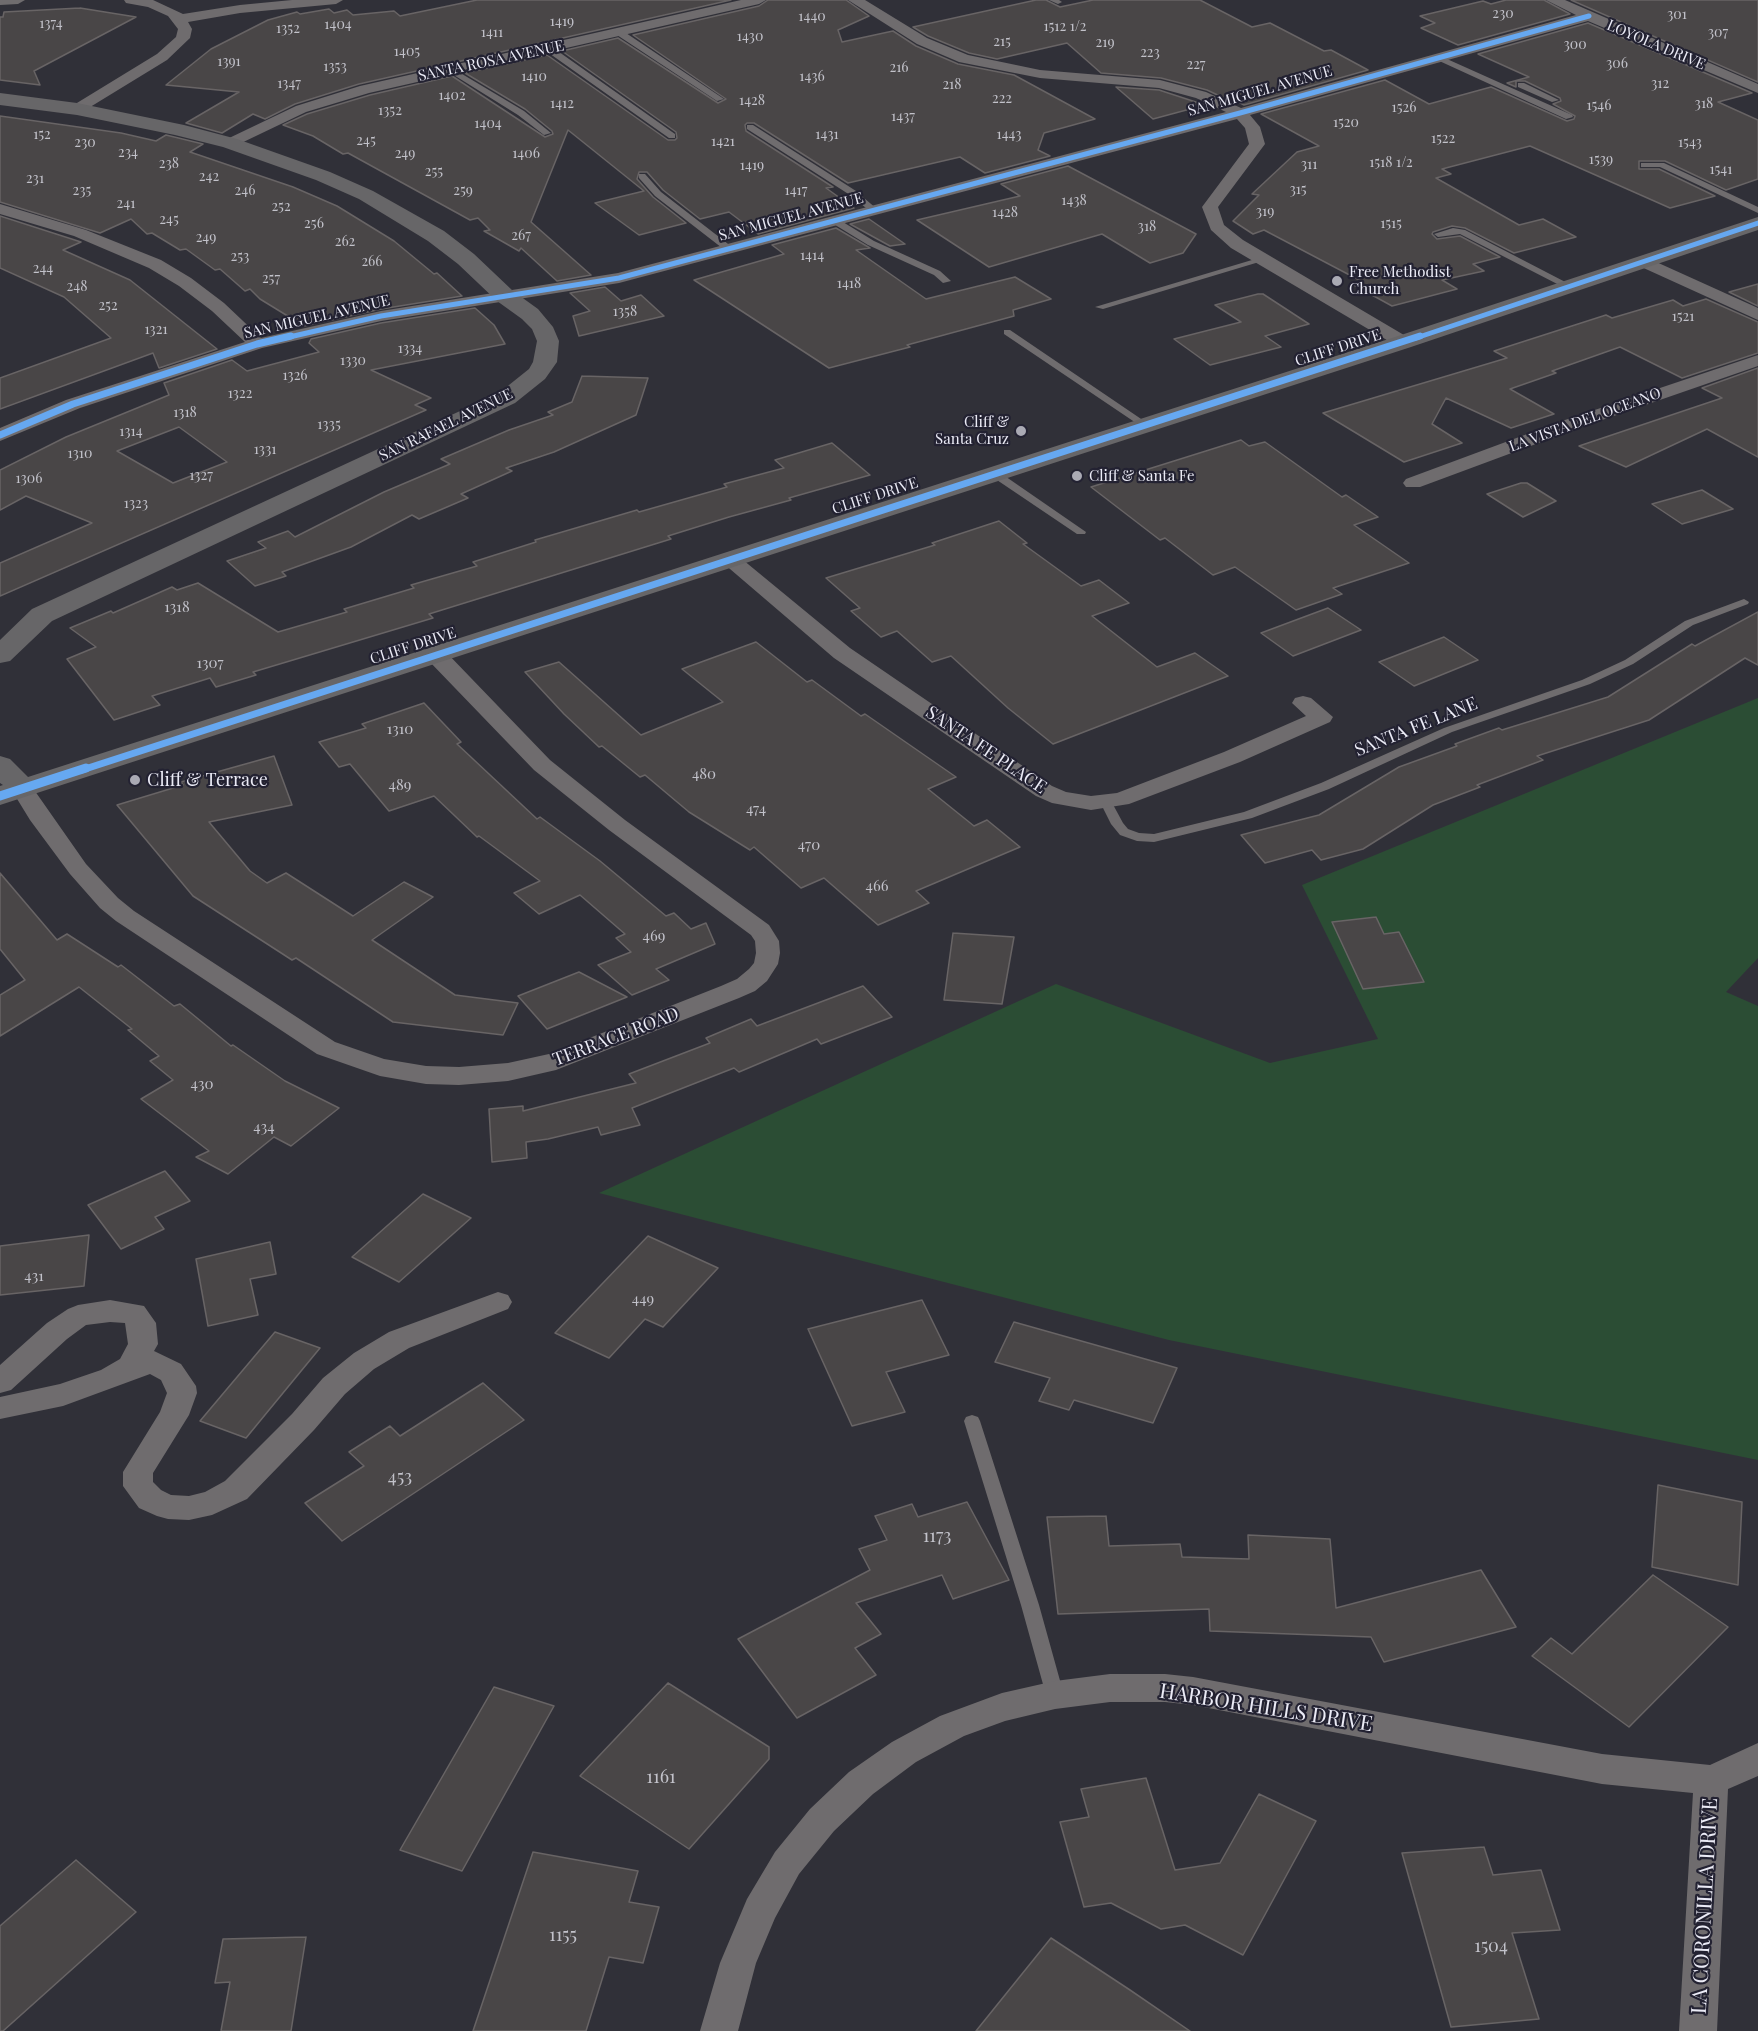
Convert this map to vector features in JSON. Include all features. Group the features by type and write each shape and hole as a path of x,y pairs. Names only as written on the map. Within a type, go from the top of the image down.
{"main road":[{"name":"SAN RAFAEL AVENUE","path":"0,99 77,109 177,129 230,143 323,176 402,215 466,259 506,296 530,314 542,327 548,341 545,362 537,374 524,386 486,409 42,615 0,655"},
{"name":"CLIFF DRIVE","path":"11,792 1403,342 1758,223"},
{"path":"0,765 11,792"}],"street":[{"path":"0,1 18,0"},
{"path":"77,109 172,51 183,38 185,29 180,19 167,10 131,0"},
{"path":"180,19 240,9 336,0"},
{"name":"SANTA ROSA AVENUE","path":"230,143 273,121 332,99 759,0"},
{"path":"855,0 922,41 964,59 1040,74 1160,84 1201,95 1240,113 1252,127 1257,144 1210,207 1217,227 1237,244 1403,342"},
{"name":"LOYOLA DRIVE","path":"1553,0 1758,89"},
{"name":"SAN MIGUEL AVENUE","path":"0,435 73,404 257,344 381,316 619,279 1240,113 1589,16"},
{"path":"0,209 80,233 155,264 185,282 218,307 257,344"},
{"path":"1643,261 1758,315"},
{"name":"LA VISTA DEL OCEANO","path":"1413,483 1572,424 1758,360"},
{"name":"SANTA FE PLACE","path":"730,559 843,653 1044,791 1075,802 1106,802 1232,757 1322,717 1303,703"},
{"name":"TERRACE ROAD","path":"11,792 38,815 78,869 109,903 125,916 326,1048 380,1068 426,1075 459,1076 508,1072 556,1061 730,992 746,985 758,975 766,964 768,953 767,941 760,930 617,825 542,765 436,655"},
{"path":"0,1408 63,1395 111,1378 130,1367 153,1362 171,1372 181,1386 182,1392 174,1415 138,1472 138,1486 150,1499 168,1507 189,1508 212,1503 236,1490 303,1422 334,1386 364,1361 399,1340 498,1302"},
{"path":"0,1382 57,1331 78,1316 110,1311 134,1313 141,1323 143,1344 130,1367"},
{"name":"HARBOR HILLS DRIVE","path":"719,2031 738,1963 760,1910 787,1863 822,1820 861,1783 896,1758 952,1726 1002,1707 1055,1695 1110,1688 1165,1688 1193,1691 1602,1769 1711,1780 1748,1765 1758,1758"},
{"name":"LA CORONILLA DRIVE","path":"1698,2031 1711,1780"}],"lane":[{"path":"620,33 720,99"},
{"path":"549,49 672,136"},
{"path":"1444,55 1554,100"},
{"path":"1444,55 1569,117"},
{"path":"452,70 547,132"},
{"path":"750,127 853,193 874,210"},
{"path":"1644,165 1661,165 1758,210"},
{"path":"642,176 658,194 729,249"},
{"path":"835,221 871,243 937,273 946,281"},
{"path":"1438,234 1462,232 1568,286"},
{"path":"1101,307 1265,259"},
{"path":"1007,332 1145,425"},
{"path":"995,474 1081,532"},
{"name":"SANTA FE LANE","path":"1106,802 1117,824 1124,832 1137,837 1154,838 1248,815 1325,786 1448,730 1586,682 1629,662 1689,623 1744,602"},
{"path":"972,1421 1030,1605 1055,1695"}],"green space":[{"path":"1758,698 1758,958 1726,992 1758,1006 1758,1460 1169,1340 599,1193 1056,984 1270,1063 1378,1039 1302,885"}],"building":[{"path":"477,0 731,0 359,84 295,104 265,119 253,114 222,133 186,123 239,92 166,85 211,49 268,20 297,12 300,14 329,9 334,13 347,10 353,15 394,11 400,16"},
{"path":"768,0 846,0 869,16 838,30 842,42 893,31 916,46 958,64 1014,75 1095,119 1044,133 1038,150 1050,156 985,173 960,157 848,183 754,123 747,123 746,131 833,187 826,188 854,208 758,234 729,212 700,219 663,190 647,172 639,172 637,179 653,197 686,223 639,235 595,203 644,191 568,130 531,222 591,275 557,281 521,248 519,251 484,231 490,230 478,218 470,220 348,153 343,154 313,136 283,125 307,114 370,95 452,76 545,137 553,134 552,131 525,109 465,73 547,55 668,140 675,140 676,132 562,51 618,38 718,103 726,99 633,35 759,6"},
{"path":"1036,0 1046,0 1060,7 1093,0 1200,0 1252,27 1270,23 1324,51 1331,50 1368,70 1244,105 1207,90 1161,78 1101,73 1067,43 997,59 969,53 928,36 913,27"},
{"path":"1506,0 1544,0 1570,14 1458,45 1421,28 1435,23 1420,16 1483,1 1491,4"},
{"path":"1571,0 1758,0 1758,82"},
{"path":"80,8 136,17 34,71 40,85 0,80 0,17 3,17 4,12"},
{"path":"1588,23 1752,93 1718,102 1758,120 1758,179 1726,190 1665,161 1639,161 1639,169 1659,169 1715,196 1670,208 1530,146 1442,169 1451,174 1436,178 1519,225 1543,219 1576,237 1514,253 1465,228 1452,226 1433,232 1432,234 1437,239 1460,236 1500,257 1473,264 1484,271 1442,280 1457,289 1392,306 1352,284 1361,281 1264,230 1253,234 1233,221 1259,195 1252,194 1297,152 1319,146 1261,114 1385,80 1429,104 1491,87 1567,121 1574,119 1575,116 1553,104 1561,101 1560,98 1525,81 1516,81 1516,87 1507,83 1529,77 1478,54"},
{"path":"1116,87 1159,90 1205,105 1153,119"},
{"path":"0,116 121,133 156,141 166,135 203,144 190,152 293,187 337,206 394,241 434,274 437,273 462,296 381,309 304,326 260,299 250,289 245,291 220,269 215,270 186,249 180,250 152,233 147,234 131,219 100,233 0,202"},
{"path":"1068,166 1196,234 1183,253 1150,263 1102,234 989,267 917,220 1020,196 1001,184"},
{"path":"0,216 81,242 63,250 130,280 217,349 159,368 153,353 0,409 0,378 111,338 64,297 0,268"},
{"path":"869,219 905,244 890,246 850,224"},
{"path":"836,228 870,248 856,250 926,299 1015,277 1051,299 1013,310 1014,316 829,368 694,280 784,254 772,245"},
{"path":"1758,284 1758,306 1729,292"},
{"path":"605,287 621,301 641,295 664,316 579,336 573,316 590,311 570,293"},
{"path":"1263,294 1309,324 1265,336 1281,347 1210,365 1174,339 1241,322 1215,305"},
{"path":"1706,299 1758,322 1758,353 1682,378 1620,347 1552,371 1556,373 1510,389 1554,414 1511,428 1446,398 1432,424 1462,443 1404,462 1323,413 1507,358 1494,351 1606,315 1612,318 1673,300 1683,306"},
{"path":"475,308 494,325 505,344 371,370 431,398 415,405 426,410 0,596 0,563 92,523 26,496 0,510 0,470 66,437 169,395 164,383 232,360 247,371 319,352 309,343 311,339 381,323","holes":["179,427 227,462 173,483 117,451"]},
{"path":"1758,368 1758,457 1707,429 1626,467 1579,446 1722,398 1702,388"},
{"path":"582,376 648,378 636,415 554,452 506,468 512,471 461,494 468,498 419,519 412,515 351,547 282,572 286,576 255,586 227,561 266,548 258,542 288,531 295,537 384,492 450,464 441,459 509,430 553,415 548,412 572,402"},
{"path":"1241,440 1249,446 1265,442 1342,497 1346,495 1378,517 1354,525 1409,563 1333,588 1342,594 1296,610 1235,567 1213,575 1165,538 1160,540 1091,487"},
{"path":"832,443 870,475 668,536 671,539 429,614 433,618 253,672 256,675 216,687 210,678 152,696 160,705 114,720 67,659 96,647 70,628 111,611 113,613 172,587 177,590 198,583 278,632 347,612 344,609 414,588 411,585 477,566 473,562 536,542 535,540 727,487 724,484 784,468 775,460"},
{"path":"1527,483 1556,501 1523,517 1487,494"},
{"path":"1702,490 1733,509 1682,524 1652,504"},
{"path":"999,521 1027,543 1023,544 1081,586 1099,580 1129,603 1092,616 1157,667 1195,653 1228,676 1053,744 1008,708 951,656 932,662 897,631 881,637 851,611 860,608 826,578 935,545 932,543"},
{"path":"1328,608 1361,630 1293,656 1261,633"},
{"path":"1758,612 1758,665 1745,658 1649,720 1537,756 1543,760 1477,785 1480,787 1433,805 1363,849 1321,860 1312,850 1265,863 1241,835 1319,815 1399,767 1457,746 1455,744 1499,728 1502,730 1608,697 1692,644 1695,646"},
{"path":"1444,637 1478,660 1414,686 1379,662"},
{"path":"756,642 807,682 812,680 861,716 865,714 956,777 928,789 974,826 987,820 1020,847 916,891 929,903 878,925 824,878 801,888 754,847 750,850 689,812 645,775 640,777 602,746 599,747 525,672 559,662 641,735 723,702 682,669"},
{"path":"424,703 461,742 457,744 537,819 540,817 600,861 666,916 674,913 691,929 706,923 715,944 656,969 669,980 632,995 598,965 631,952 616,938 625,934 580,895 539,914 514,893 540,881 479,836 477,837 434,796 389,811 350,764 339,767 319,742 366,728 362,724"},
{"path":"274,756 292,805 209,822 250,871 267,883 286,873 353,916 404,882 433,897 372,940 455,995 518,1003 503,1035 393,1022 296,958 292,960 193,896 117,805 183,785 181,782"},
{"path":"0,873 57,940 67,934 118,967 121,965 174,1006 180,1004 231,1046 233,1045 285,1081 339,1108 291,1146 274,1137 228,1174 196,1157 209,1151 141,1099 173,1080 150,1061 159,1056 128,1030 132,1029 79,987 0,1036 0,995 25,980 0,949"},
{"path":"1376,917 1384,934 1399,932 1424,982 1363,989 1332,922"},
{"path":"953,933 1014,937 1002,1004 944,1000"},
{"path":"579,972 627,997 547,1029 518,996"},
{"path":"863,986 892,1017 821,1044 817,1039 739,1072 734,1068 632,1108 640,1125 601,1135 598,1127 526,1142 527,1158 492,1162 489,1109 523,1106 523,1111 636,1083 629,1074 710,1043 706,1038 751,1019 757,1026"},
{"path":"165,1171 190,1201 155,1217 164,1229 121,1249 88,1205"},
{"path":"423,1194 471,1218 399,1282 352,1257"},
{"path":"89,1235 84,1286 0,1295 0,1246"},
{"path":"648,1236 718,1268 663,1327 645,1319 609,1358 555,1333"},
{"path":"270,1242 276,1274 250,1279 258,1315 208,1326 196,1259"},
{"path":"922,1300 949,1355 886,1372 905,1412 852,1426 808,1329"},
{"path":"1014,1322 1177,1368 1153,1423 1074,1400 1069,1410 1039,1401 1050,1378 995,1362"},
{"path":"275,1332 320,1348 246,1438 200,1421"},
{"path":"483,1383 524,1420 342,1541 305,1503 364,1466 349,1452 390,1426 400,1436"},
{"path":"1658,1485 1742,1502 1738,1585 1652,1567"},
{"path":"967,1502 1009,1580 953,1599 942,1575 856,1603 881,1634 855,1648 876,1675 797,1718 738,1639 870,1570 859,1549 887,1540 875,1516 912,1504 918,1517"},
{"path":"1106,1516 1109,1546 1180,1544 1182,1557 1249,1559 1248,1535 1330,1539 1336,1608 1481,1570 1516,1627 1384,1662 1371,1637 1210,1631 1209,1609 1058,1614 1047,1517"},
{"path":"1653,1575 1728,1627 1629,1727 1532,1656 1551,1638 1572,1654"},
{"path":"668,1683 769,1747 769,1759 689,1849 580,1776"},
{"path":"494,1687 554,1706 462,1871 400,1850"},
{"path":"1146,1778 1175,1870 1220,1863 1259,1794 1316,1821 1243,1955 1185,1925 1161,1929 1111,1903 1084,1907 1060,1822 1089,1817 1081,1789"},
{"path":"1484,1847 1493,1875 1541,1870 1560,1930 1512,1933 1539,2019 1451,2027 1402,1853"},
{"path":"533,1852 638,1871 629,1902 659,1907 643,1963 609,1957 586,2031 473,2031"},
{"path":"76,1860 136,1912 3,2031 0,2031 0,1926"},
{"path":"306,1937 291,2031 221,2031 230,1982 215,1983 223,1939"},
{"path":"1051,1938 1130,1990 1190,2031 976,2031"}],"cycle path":[{"path":"0,435 73,404 257,344 381,316 619,278 1240,113 1589,16"},
{"path":"0,796 1403,342 1758,223"}],"place":[{"name":"Free Methodist Church","path":"1337,281"},
{"name":"Cliff & Santa Cruz","path":"1021,431"},
{"name":"Cliff & Santa Fe","path":"1077,476"},
{"name":"Cliff & Terrace","path":"135,780"}]}
